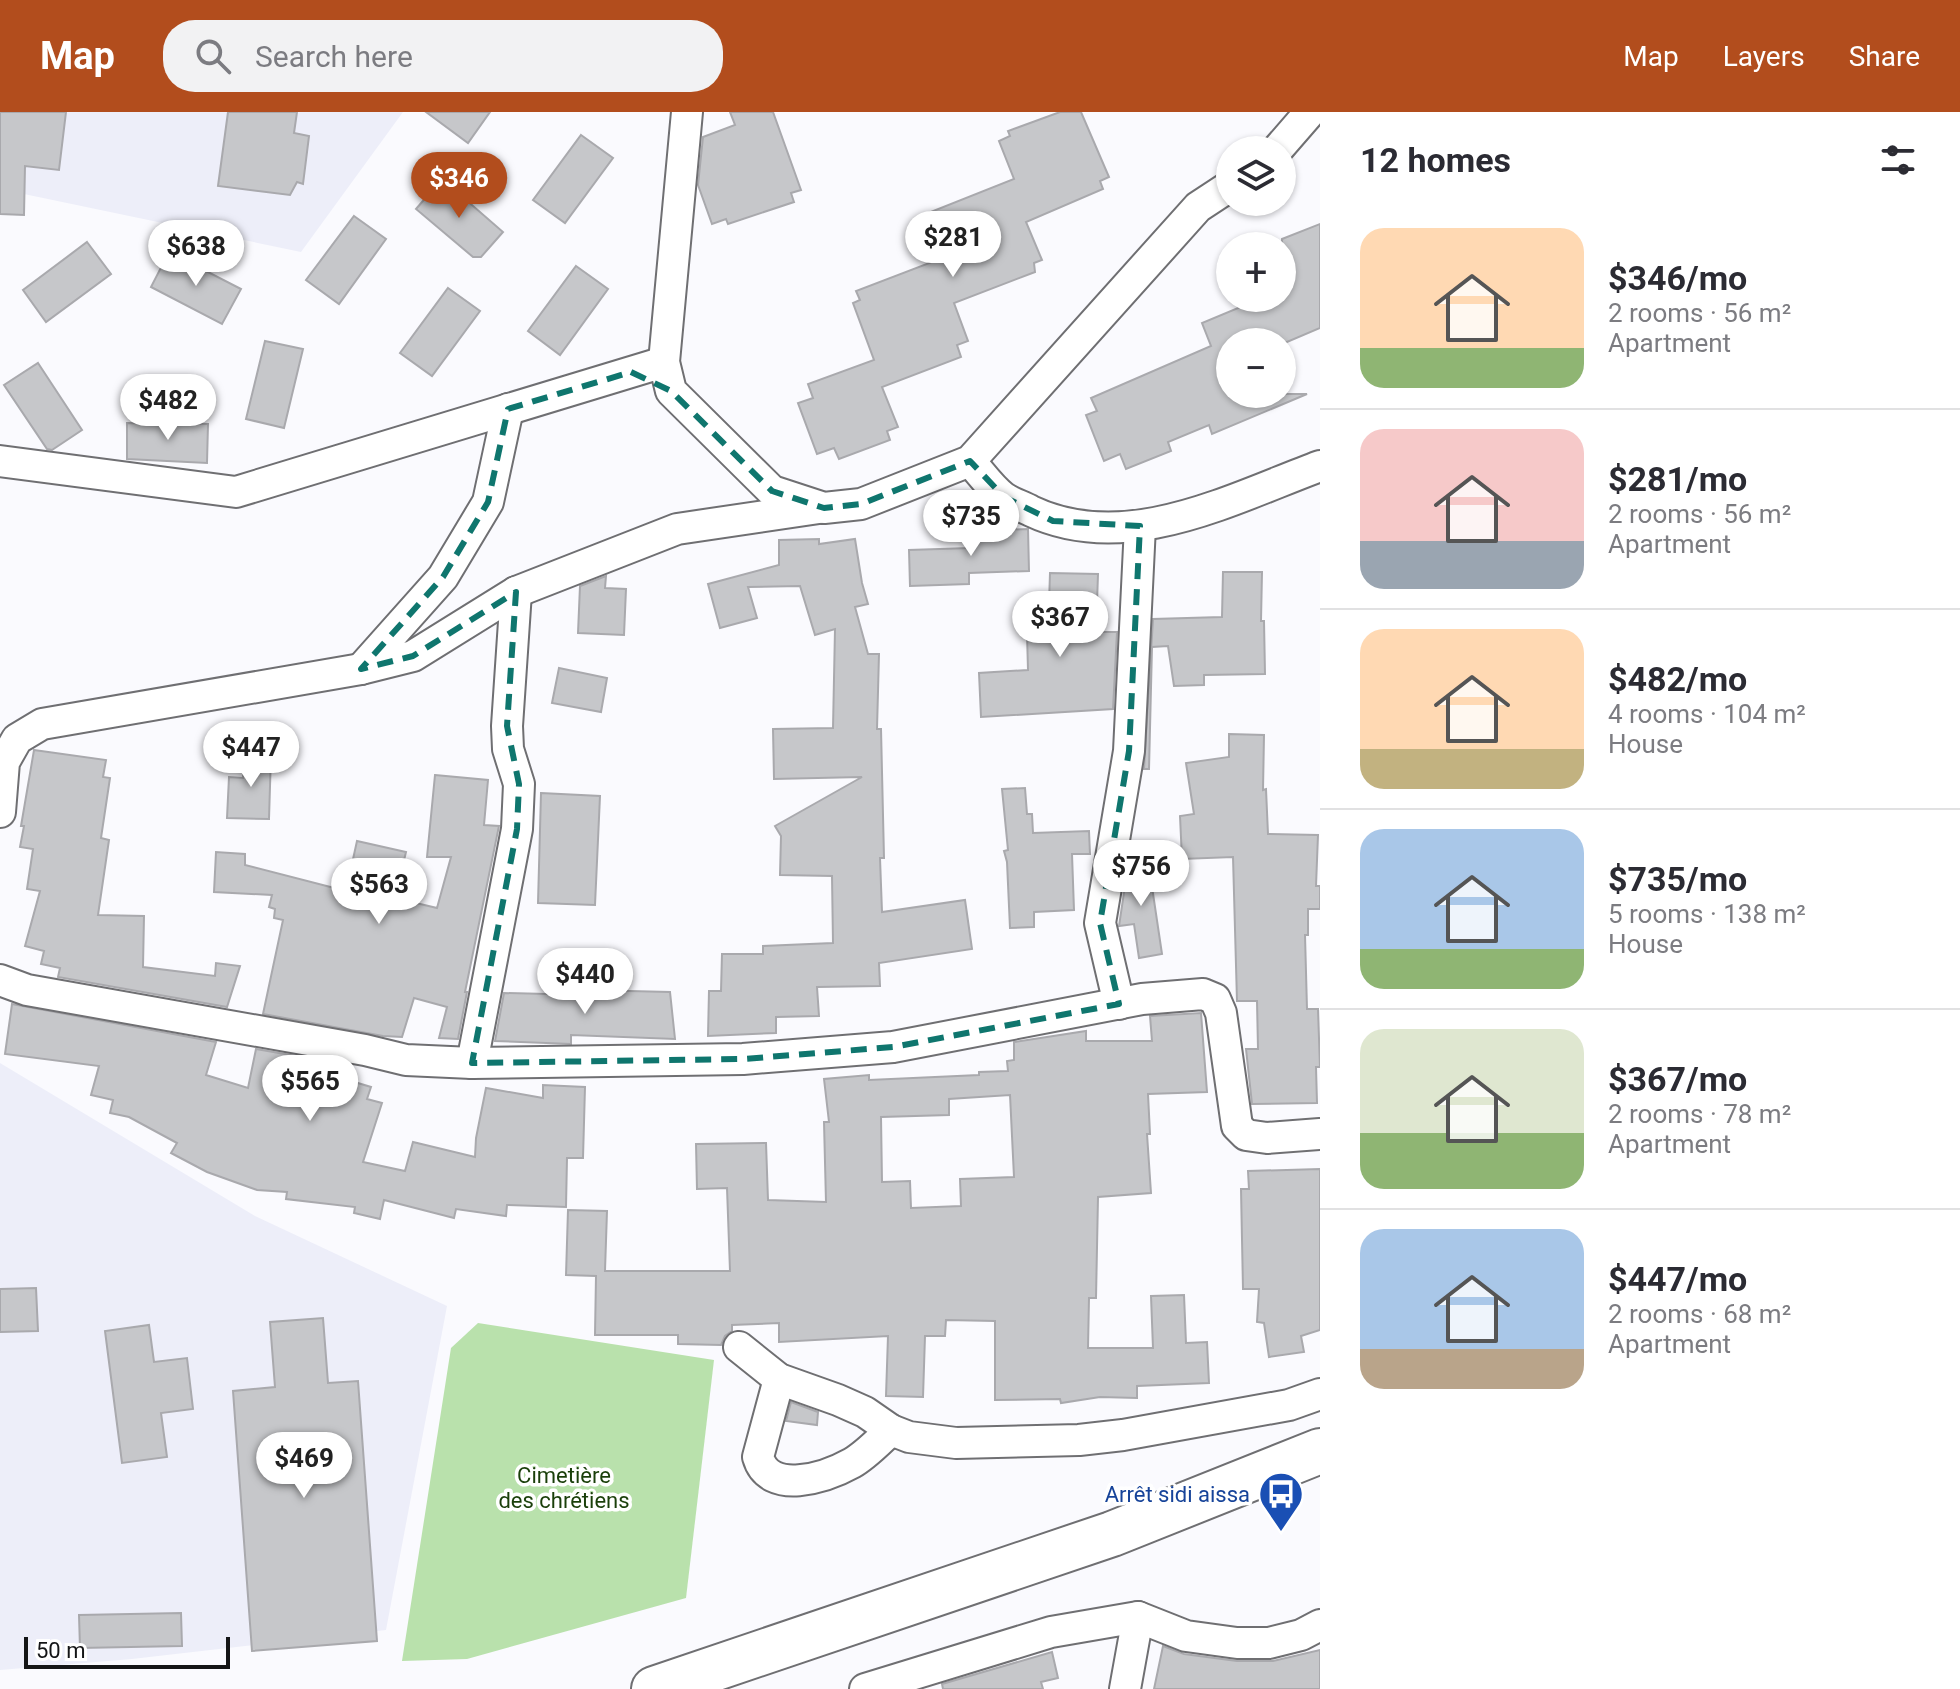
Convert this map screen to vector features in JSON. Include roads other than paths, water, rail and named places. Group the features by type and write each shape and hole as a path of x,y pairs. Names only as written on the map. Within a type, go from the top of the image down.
{"main road":[{"path":"654,1689 1112,1534 1320,1451"}],"street":[{"path":"667,376 687,112"},
{"path":"1289,136 1310,112"},
{"path":"1296,146 1320,133"},
{"path":"0,812 4,762 17,739 42,724 361,669 413,656 516,592 677,529 861,504 970,461 1198,207 1216,195"},
{"path":"0,461 236,492 631,372 667,376 772,491 824,508"},
{"path":"361,669 443,577 488,502 508,409"},
{"path":"970,461 1004,497 1053,521 1106,527 1140,526 1207,510 1320,466"},
{"path":"1119,1004 1100,923 1129,751 1140,526"},
{"path":"472,1063 517,829 519,784 508,749 507,726 516,592"},
{"path":"0,980 27,990 406,1060 472,1063 743,1059 893,1047 1119,1004 1203,994 1215,999 1221,1013 1234,1126 1246,1135 1267,1138 1320,1134"},
{"path":"739,1347 779,1379 805,1386 865,1412 891,1430 909,1437 956,1443 1079,1440 1123,1435 1289,1405 1320,1394"},
{"path":"779,1379 758,1457 766,1474 774,1479 783,1481 814,1477 839,1469 861,1457 891,1430"},
{"path":"1125,1689 1138,1617"},
{"path":"865,1689 1051,1632 1138,1617 1186,1636 1237,1643 1269,1643 1301,1635 1320,1625"}],"place":[{"name":"Arrêt sidi aissa","path":"1281,1533"}],"park label":[{"name":"Cimetière des chrétiens","path":"564,1488"}]}
